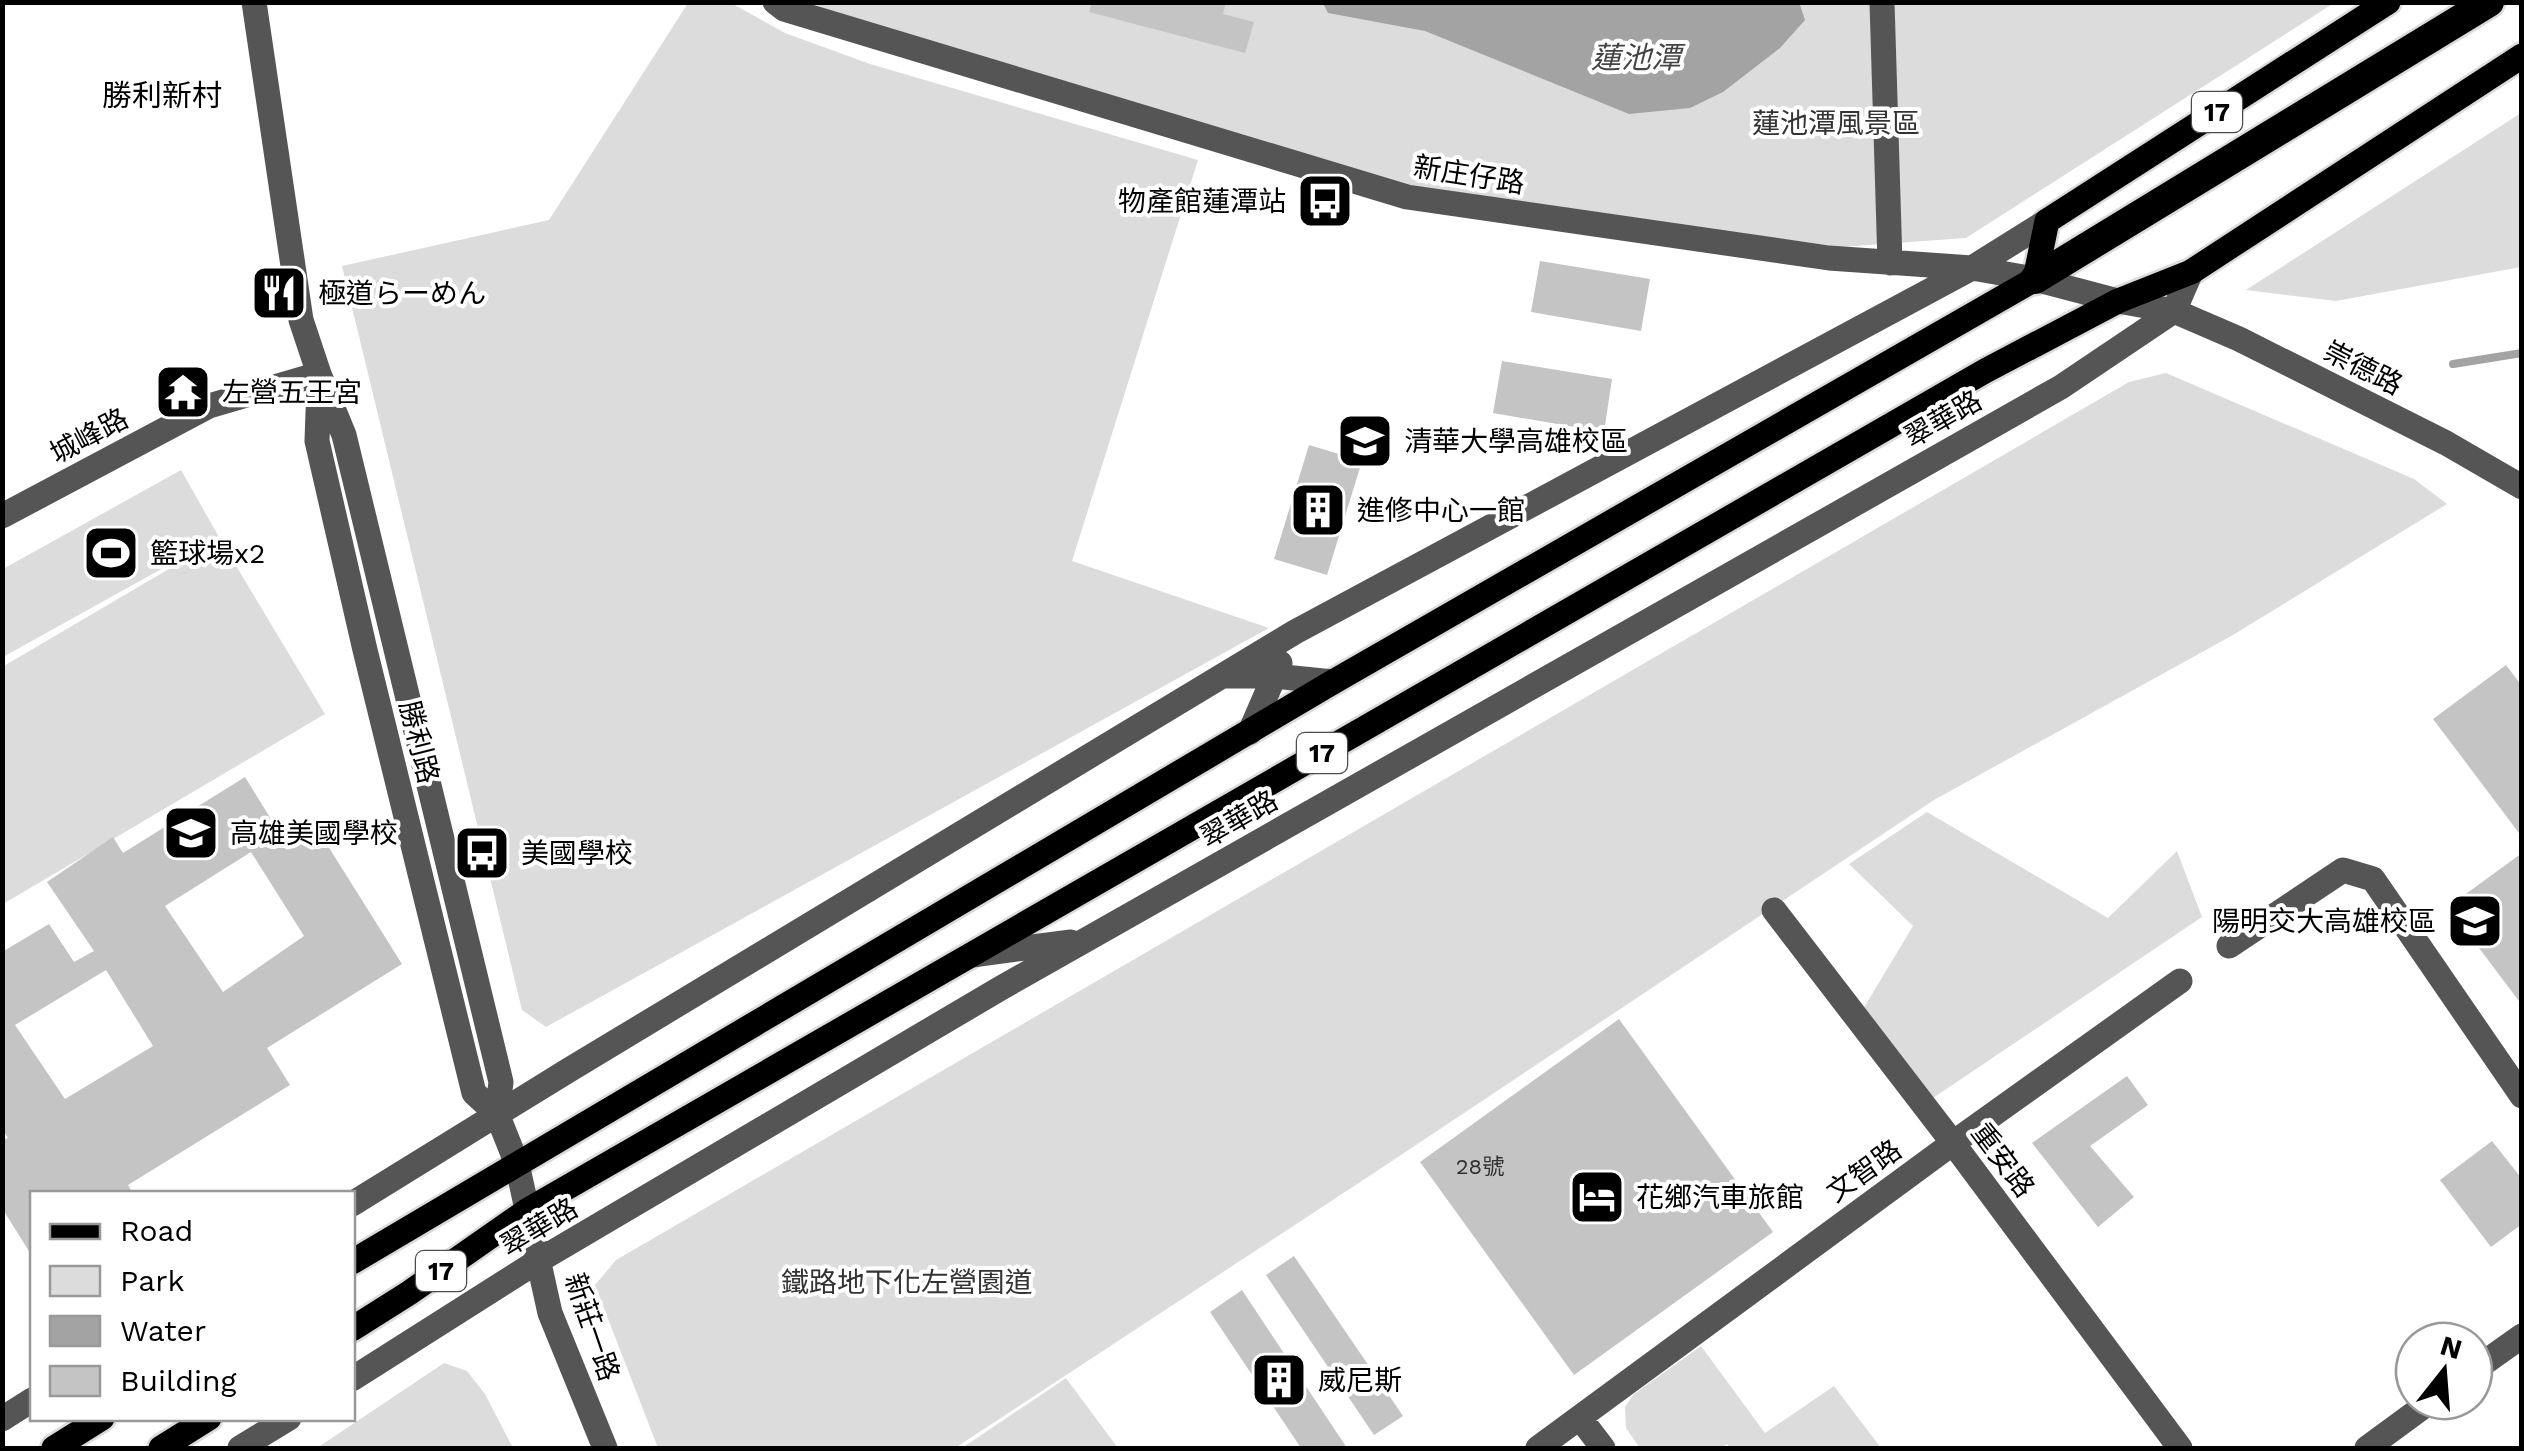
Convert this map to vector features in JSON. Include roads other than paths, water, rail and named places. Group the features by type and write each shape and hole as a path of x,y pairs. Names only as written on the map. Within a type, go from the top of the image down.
{"highway":[{"path":"2035,279 2489,2"}],"main road":[{"name":"17","path":"2047,220 2388,2"},
{"name":"翠華路","path":"355,1327 528,1210 1968,381 2118,300 2191,272 2522,56"},
{"path":"2035,279 2047,220"},
{"name":"17","path":"355,1260 1333,682 2035,279"},
{"path":"54,1448 97,1421"},
{"path":"161,1448 204,1421"}],"street":[{"name":"勝利路","path":"254,2 301,320 319,374 317,441 474,1092 497,1114 517,1164"},
{"name":"新庄仔路","path":"774,2 1407,197 1830,258 1972,268 2174,311"},
{"path":"1882,2 1890,264"},
{"path":"355,1202 1219,676 1972,268 2047,220"},
{"path":"2174,311 2191,272"},
{"name":"崇德路","path":"2174,311 2239,339 2446,443 2522,487"},
{"name":"翠華路","path":"355,1377 538,1261 1001,988 2024,408 2174,311"},
{"name":"城峰路","path":"2,516 210,406 319,374"},
{"path":"1250,732 1296,632"},
{"path":"1219,676 1333,682"},
{"path":"2229,946 2343,870 2372,879 2522,1096"},
{"path":"1001,988 1056,906"},
{"name":"重安路","path":"1774,910 2180,1448"},
{"path":"972,955 1084,941"},
{"name":"文智路","path":"1538,1448 2180,981"},
{"name":"新莊一路","path":"517,1164 550,1313 605,1448"},
{"path":"2494,1356 2522,1336"},
{"path":"2,1419 30,1401"},
{"path":"1580,1418 1603,1448"},
{"path":"240,1448 284,1421"},
{"path":"2367,1448 2404,1421"}],"water":[{"name":"蓮池潭","path":"1799,2 1805,20 1780,48 1723,92 1690,108 1629,114 1425,31 1328,13 1323,3"}],"waterway":[{"path":"2453,364 2522,353"}],"place":[{"name":"物產館蓮潭站","path":"1325,201"},
{"name":"極道らーめん","path":"279,293"},
{"name":"左營五王宮","path":"183,392"},
{"name":"清華大學高雄校區","path":"1365,441"},
{"name":"進修中心一館","path":"1318,510"},
{"name":"籃球場x2","path":"111,553"},
{"name":"高雄美國學校","path":"191,833"},
{"name":"美國學校","path":"482,853"},
{"name":"陽明交大高雄校區","path":"2475,921"},
{"name":"花鄉汽車旅館","path":"1597,1197"},
{"name":"威尼斯","path":"1279,1380"}],"district":[{"name":"勝利新村","path":"162,95"}],"park label":[{"name":"蓮池潭風景區","path":"1836,123"},
{"name":"鐵路地下化左營園道","path":"907,1282"}]}
